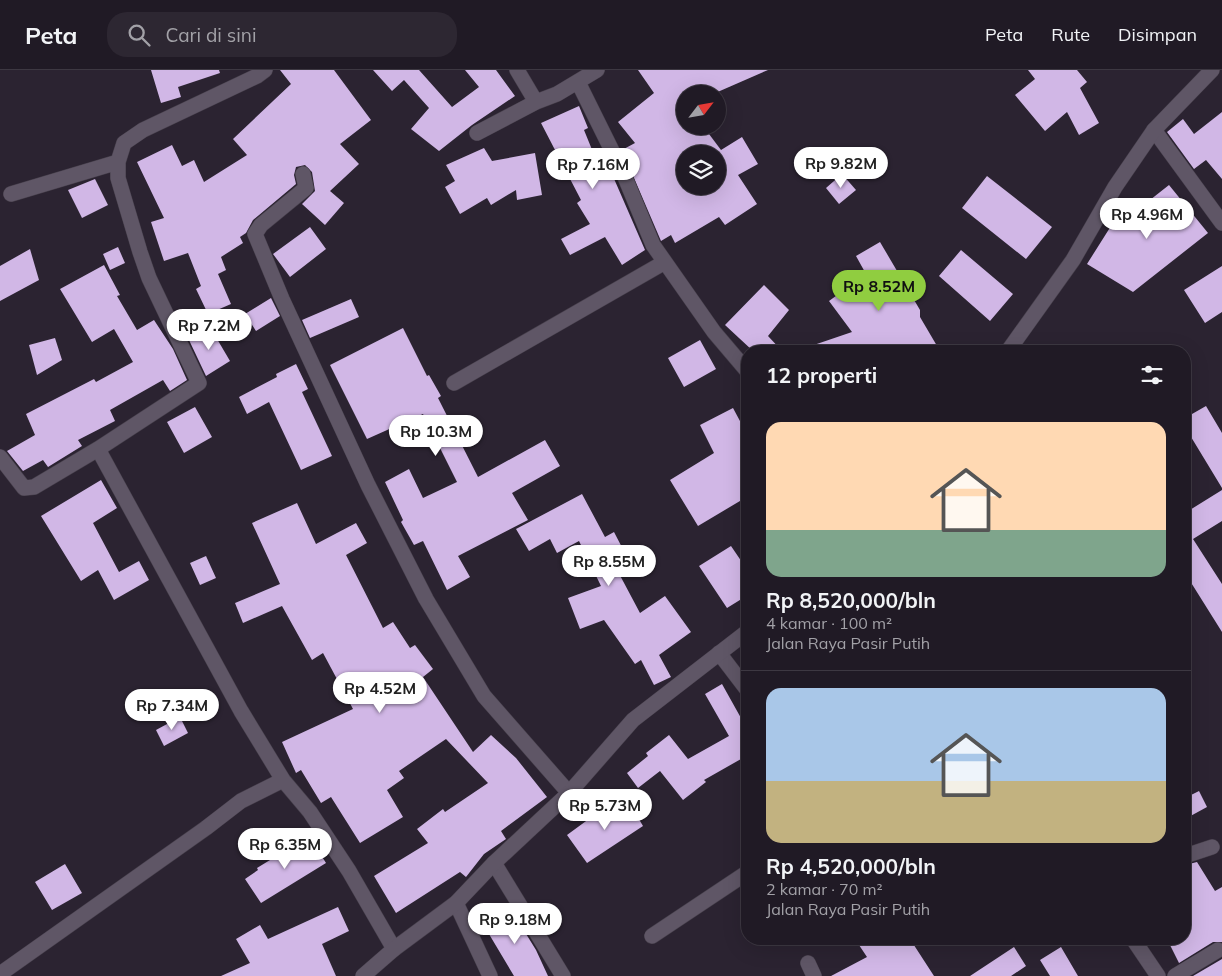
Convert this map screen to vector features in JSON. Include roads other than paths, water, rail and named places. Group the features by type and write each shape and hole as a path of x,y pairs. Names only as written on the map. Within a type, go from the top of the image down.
{"street":[{"path":"0,457 18,482 29,489 98,449 199,383 149,278 118,178 118,162 124,143 143,130 257,76 265,70"},
{"path":"517,70 536,102"},
{"path":"477,133 536,102 557,94 597,70"},
{"path":"1012,345 1073,260 1116,187 1154,130 1212,70"},
{"path":"578,82 624,175 653,245 714,332 741,364"},
{"path":"1154,130 1222,223"},
{"path":"11,194 118,162"},
{"path":"304,174 306,188 261,225 255,234 282,299 372,493 426,599 484,696 569,793"},
{"path":"454,383 665,262"},
{"path":"98,449 241,711 283,780 310,812 349,871 394,949"},
{"path":"362,976 394,949 456,903 494,863 569,793 633,720 741,636"},
{"path":"719,653 741,682"},
{"path":"0,974 206,828 241,801 283,780"},
{"path":"1191,854 1212,847"},
{"path":"494,863 563,976"},
{"path":"652,936 741,877"},
{"path":"456,903 490,976"},
{"path":"1137,945 1158,976"},
{"path":"1175,976 1218,950"}]}
